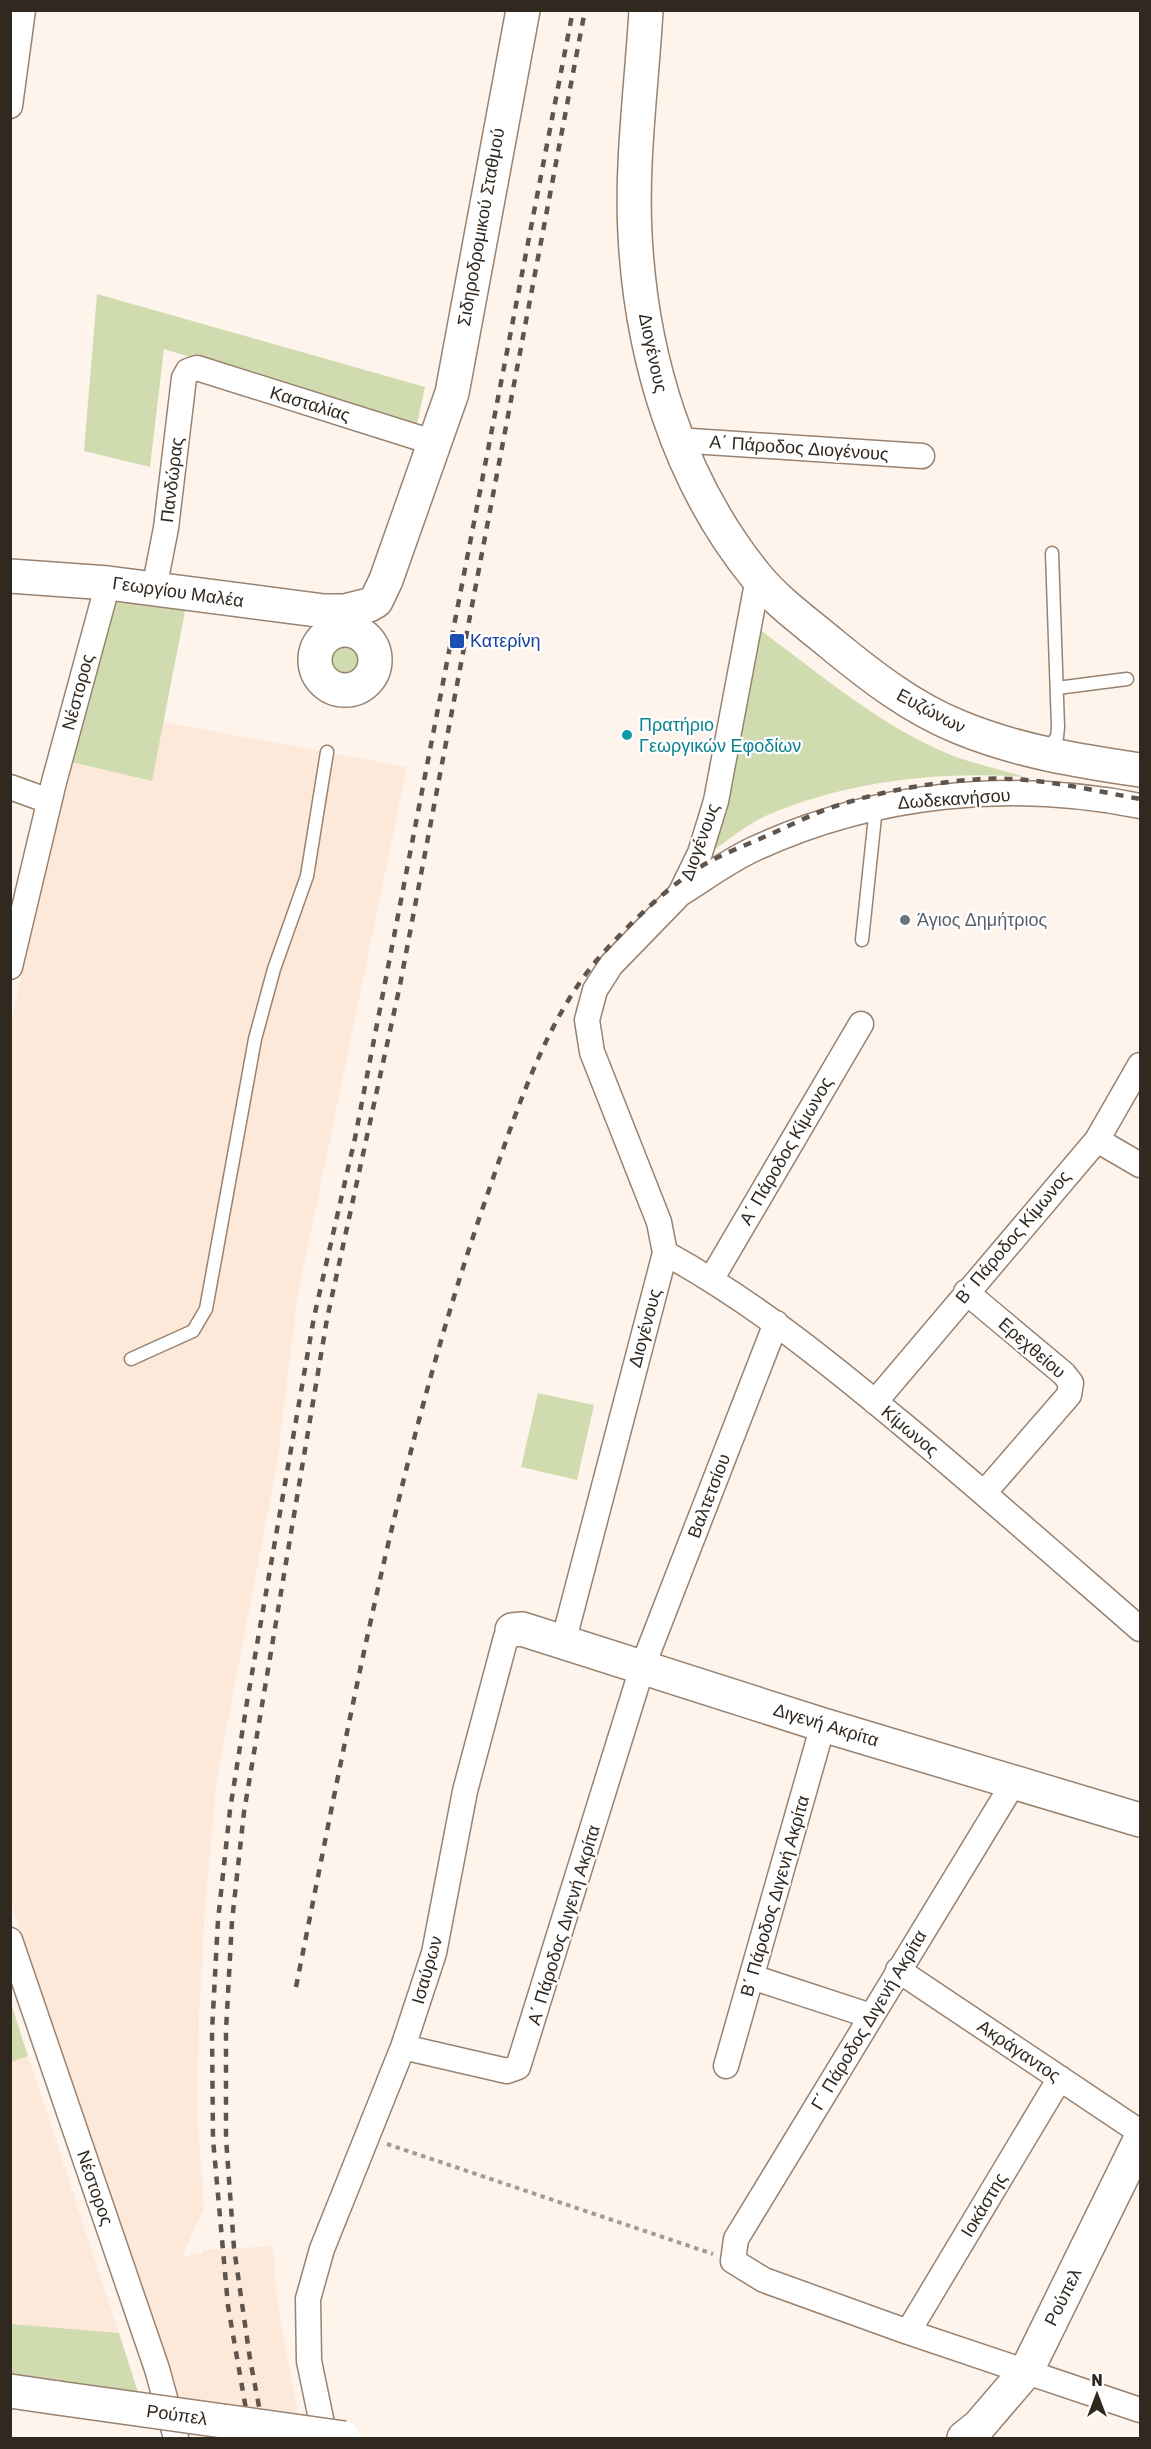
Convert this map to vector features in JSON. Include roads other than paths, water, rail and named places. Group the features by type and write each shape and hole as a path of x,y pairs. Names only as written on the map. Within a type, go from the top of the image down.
{"street":[{"path":"10,106 23,10"},
{"name":"Σιδηροδρομικού Σταθμού","path":"337,631 361,609 376,601 386,580 432,442 452,393 502,10"},
{"name":"Σιδηροδρομικού Σταθμού","path":"483,158 523,10"},
{"name":"Διογένους","path":"562,1643 665,1252 659,1222 592,1052 587,1020 595,990 611,964 680,894 700,853 716,801 758,578 705,500 676,440 649,340 635,233 646,10"},
{"name":"Κασταλίας","path":"188,371 197,368 432,442"},
{"name":"Πανδώρας","path":"154,589 166,528 184,378 188,371"},
{"name":"Α΄ Πάροδος Διογένους","path":"676,440 922,456"},
{"name":"Γεωργίου Μαλέα","path":"10,576 108,583 305,609 337,631"},
{"name":"Ευζώνων","path":"758,578 808,624 900,697 957,726 997,741 1043,754 1140,770"},
{"name":"Νέστορος","path":"10,968 49,801 108,583"},
{"path":"10,787 49,801"},
{"name":"Δωδεκανήσου","path":"680,894 752,850 821,822 876,806 915,799 969,794 1046,794 1140,806"},
{"name":"Α΄ Πάροδος Κίμωνος","path":"711,1278 861,1024"},
{"name":"Β΄ Πάροδος Κίμωνος","path":"875,1402 1097,1140 1140,1065"},
{"path":"1097,1140 1140,1165"},
{"name":"Κίμωνος","path":"665,1252 711,1278 776,1323 984,1493 1140,1629"},
{"name":"Ερεχθείου","path":"966,1292 1064,1374 1071,1383 1069,1395 984,1493"},
{"name":"Βαλτετσίου","path":"642,1668 776,1323"},
{"name":"Διγενή Ακρίτα","path":"512,1630 522,1629 823,1725 1014,1782 1139,1816"},
{"name":"Ισαύρων","path":"325,2439 309,2361 308,2299 322,2249 403,2047 434,1953 465,1791 506,1637 512,1630"},
{"name":"Α΄ Πάροδος Διγενή Ακρίτα","path":"403,2047 507,2071 518,2067 642,1668"},
{"name":"Β΄ Πάροδος Διγενή Ακρίτα","path":"726,2066 823,1725"},
{"name":"Γ΄ Πάροδος Διγενή Ακρίτα","path":"908,2332 764,2280 733,2261 736,2238 1014,1782"},
{"name":"Νέστορος","path":"10,1940 156,2369 176,2439"},
{"name":"Ακράγαντος","path":"898,1970 1140,2132"},
{"path":"753,1977 871,2016"},
{"name":"Ιοκάστης","path":"908,2332 1060,2078"},
{"name":"Ρούπελ","path":"964,2439 979,2426 1027,2370 1140,2140"},
{"path":"908,2332 1027,2370 1140,2410"},
{"name":"Ρούπελ","path":"10,2391 344,2439"}],"lane":[{"path":"1043,754 1058,737 1052,553"},
{"path":"1057,688 1126,679"},
{"path":"131,1359 193,1331 206,1310 255,1039 274,969 307,876 327,752"},
{"path":"862,940 876,806"}],"railway":[{"path":"251,2438 228,2306 213,2139 212,2031 218,1920 230,1810 314,1317 355,1138 573,10"},
{"path":"265,2438 250,2359 234,2248 226,2138 226,2030 232,1921 244,1812 327,1319 400,985 585,10"},
{"path":"296,1987 379,1583 429,1383 458,1285 522,1098 548,1038 579,984 629,925 689,874 726,854 832,807 911,787 982,779 1041,782 1140,799"}],"place":[{"name":"Κατερίνη","path":"457,641"},
{"name":"Πρατήριο Γεωργικών Εφοδίων","path":"627,735"},
{"name":"Άγιος Δημήτριος","path":"905,920"}]}
